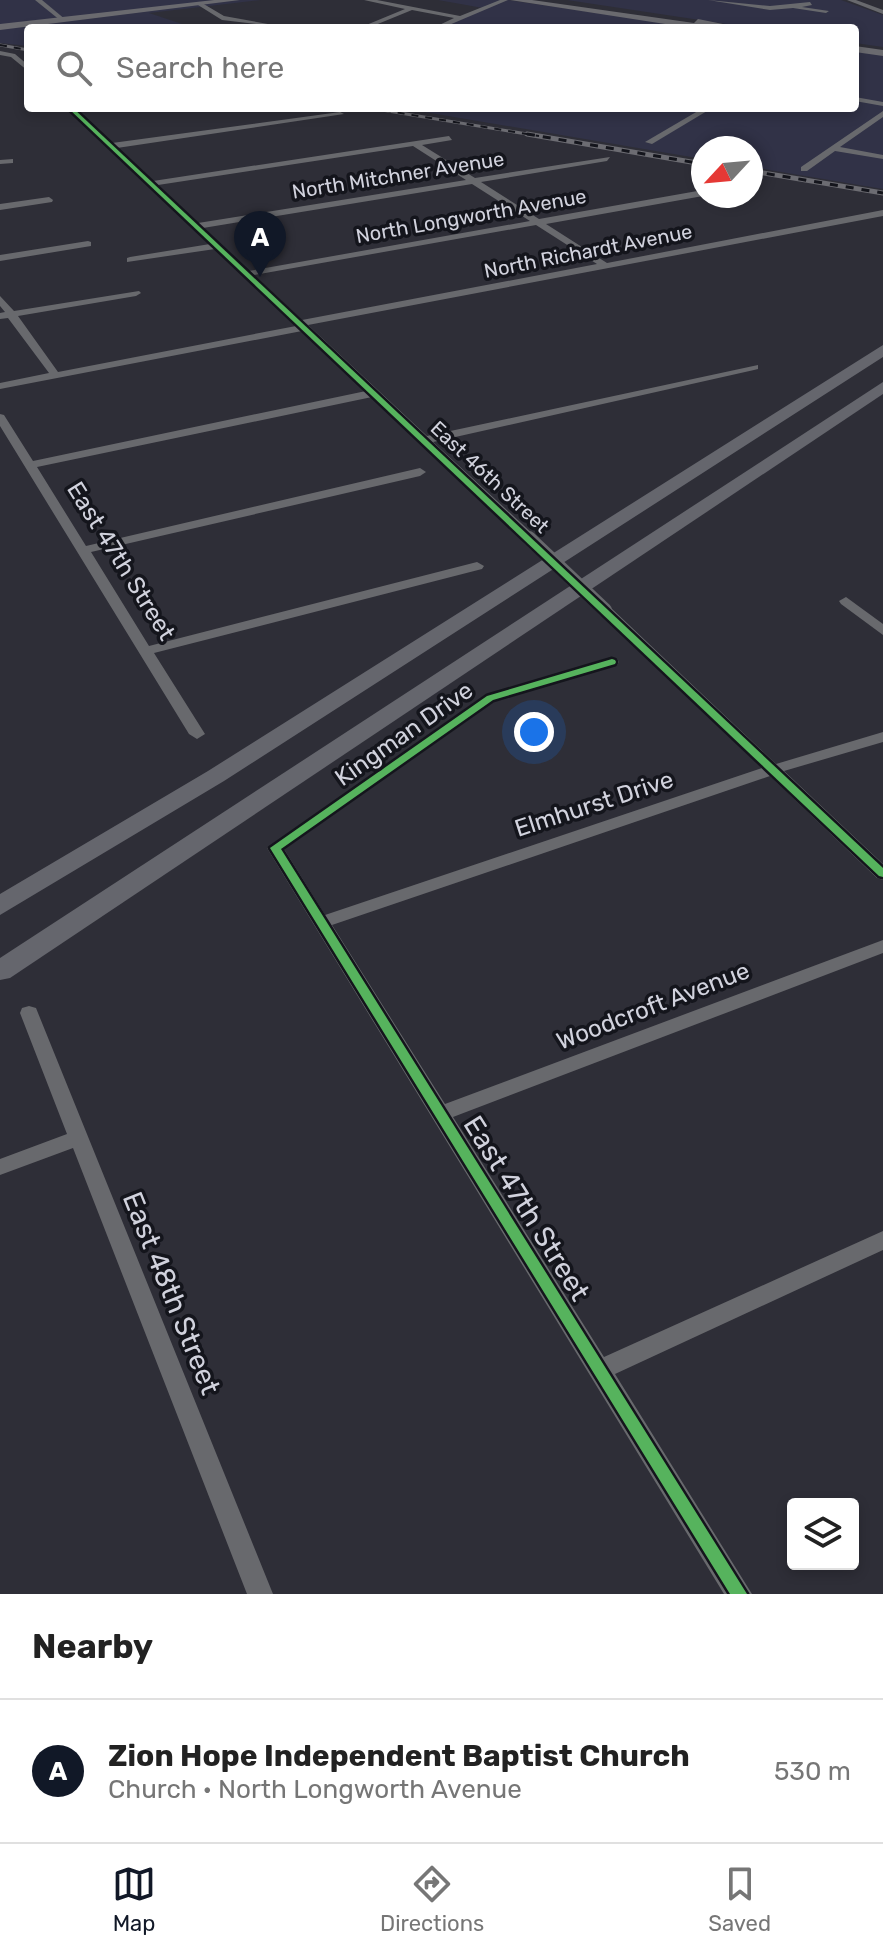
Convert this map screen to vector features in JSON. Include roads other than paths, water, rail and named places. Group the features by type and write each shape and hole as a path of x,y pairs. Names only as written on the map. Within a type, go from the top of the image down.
{"highway":[{"path":"0,906 216,776 883,350"},
{"path":"0,971 883,387"}],"main road":[{"path":"27,24 236,0"},
{"path":"514,0 682,24"},
{"path":"547,0 711,24"},
{"path":"0,27 24,24"},
{"path":"859,48 883,51"}],"street":[{"path":"38,0 63,20"},
{"path":"367,0 462,18"},
{"path":"446,24 505,0"},
{"path":"711,0 826,11 801,0"},
{"path":"850,0 883,12"},
{"path":"200,4 222,18 259,24"},
{"path":"784,7 810,4"},
{"path":"373,24 410,10"},
{"path":"239,24 245,22"},
{"path":"0,53 13,55 24,65"},
{"path":"859,100 883,104"},
{"name":"East 46th Street","path":"74,112 883,874"},
{"path":"649,142 701,112"},
{"path":"804,169 883,113"},
{"path":"111,146 340,114"},
{"path":"150,184 449,138"},
{"path":"416,144 606,266"},
{"path":"832,148 883,157"},
{"name":"North Mitchner Avenue","path":"196,226 607,159"},
{"path":"0,162 10,161"},
{"name":"North Longworth Avenue","path":"246,274 691,195"},
{"path":"0,207 49,200"},
{"name":"North Richardt Avenue","path":"0,386 883,213"},
{"path":"0,258 88,244"},
{"path":"130,260 217,246"},
{"path":"6,315 136,293"},
{"path":"0,299 6,315 56,376"},
{"path":"425,440 754,367"},
{"path":"30,465 374,393"},
{"name":"East 47th Street","path":"0,417 197,734"},
{"path":"84,550 420,472"},
{"path":"147,651 477,566"},
{"path":"846,601 883,631"},
{"name":"Kingman Drive","path":"275,848 490,698 612,662"},
{"name":"Elmhurst Drive","path":"322,922 775,772 790,764 883,737"},
{"name":"East 47th Street","path":"275,848 739,1594"},
{"name":"Woodcroft Avenue","path":"441,1114 883,946"},
{"name":"East 48th Street","path":"29,1013 260,1594"},
{"path":"0,1167 78,1138"},
{"path":"599,1370 883,1240"}],"railway":[{"path":"0,45 24,49"},
{"path":"394,112 529,134"},
{"path":"529,134 539,136"},
{"path":"529,134 691,162"},
{"path":"763,173 883,193"}],"place":[{"name":"Zion Hope Independent Baptist Church","path":"260,277"}]}
